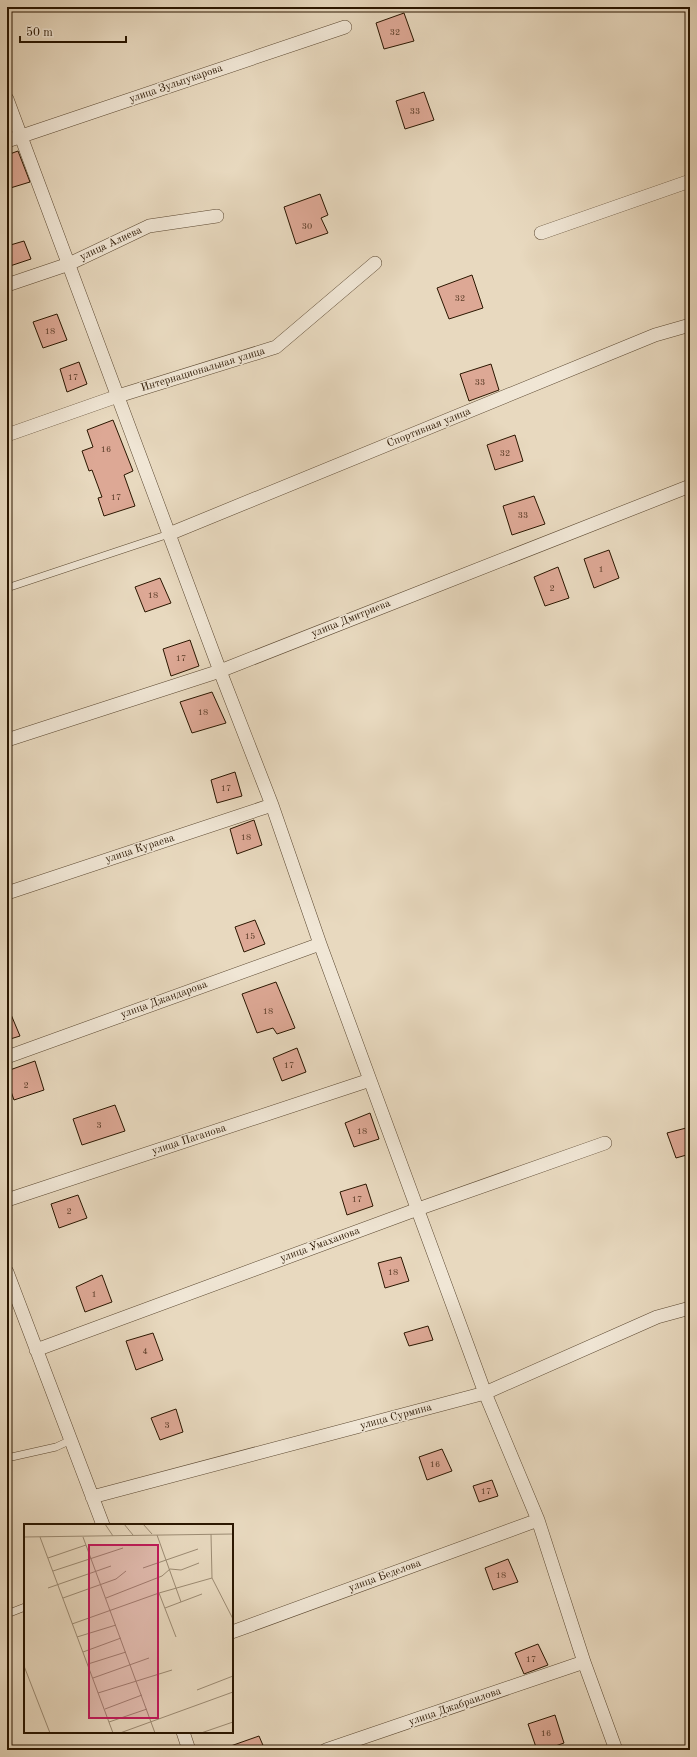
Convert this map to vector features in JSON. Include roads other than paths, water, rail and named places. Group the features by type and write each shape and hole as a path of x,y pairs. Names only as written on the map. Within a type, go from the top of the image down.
{"street":[{"name":"улица Зульпукарова","path":"7,141 345,27"},
{"path":"7,99 220,671 272,805 320,944 485,1393 538,1520 584,1662 616,1750"},
{"path":"541,233 690,181"},
{"name":"улица Алиева","path":"7,284 69,264 149,226 217,216"},
{"name":"Интернациональная улица","path":"7,435 118,396 276,347 375,263"},
{"name":"Спортивная улица","path":"169,534 655,335 690,325"},
{"name":"улица Дмитриева","path":"7,740 220,671 690,486"},
{"name":"улица Кураева","path":"7,893 272,805"},
{"name":"улица Джандарова","path":"7,1057 320,944"},
{"name":"улица Паганова","path":"7,1200 370,1080"},
{"name":"улица Умаханова","path":"36,1350 418,1209 605,1143"},
{"path":"7,1272 103,1524"},
{"name":"улица Сурмина","path":"92,1497 485,1393 657,1317 690,1308"},
{"name":"улица Беделова","path":"233,1632 538,1520"},
{"name":"улица Джабраилова","path":"326,1750 584,1662"},
{"path":"183,1733 189,1750"}],"lane":[{"path":"7,588 169,534"},
{"path":"7,1458 56,1447 71,1440"},
{"path":"7,1614 24,1606"}]}
